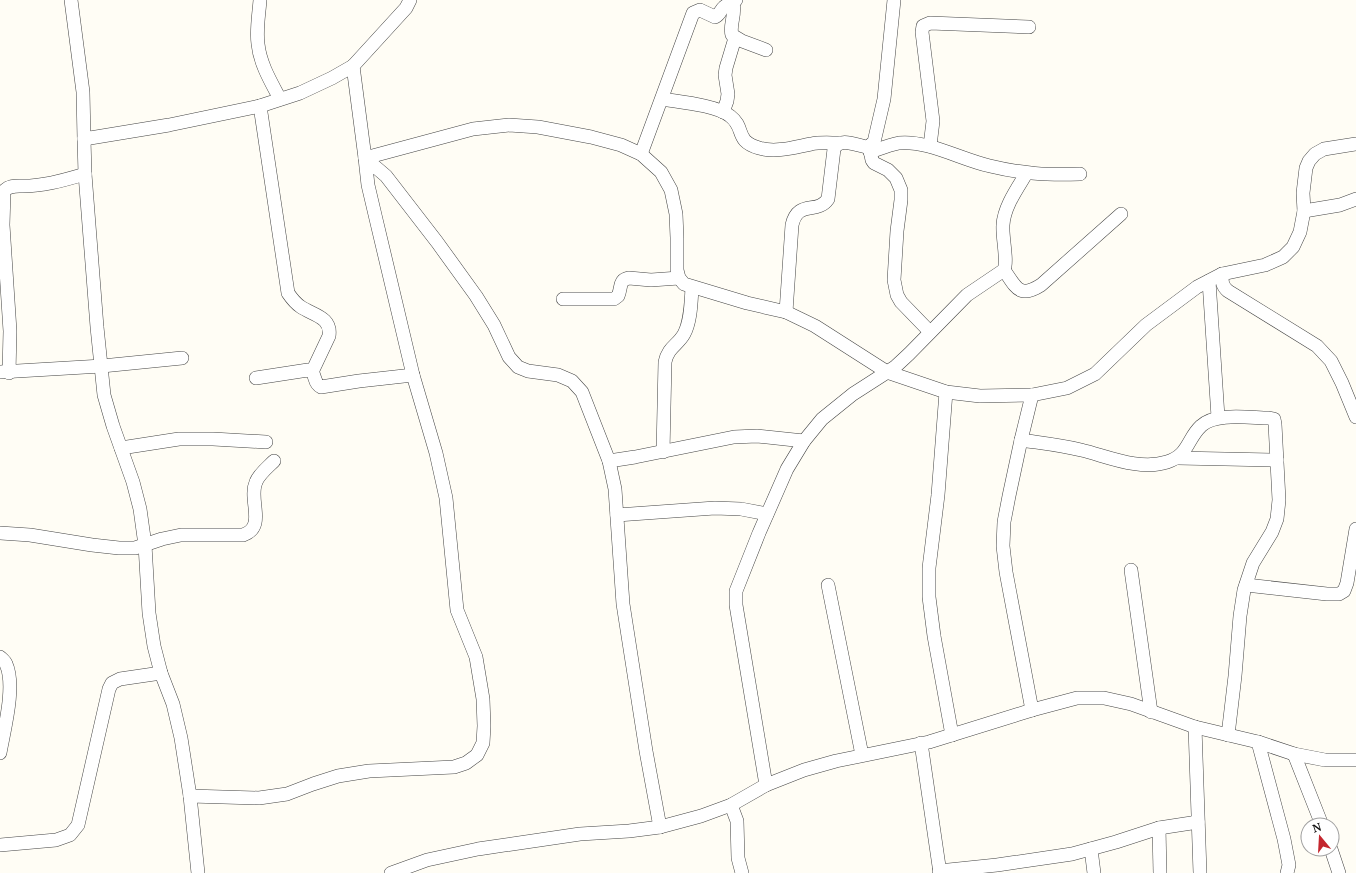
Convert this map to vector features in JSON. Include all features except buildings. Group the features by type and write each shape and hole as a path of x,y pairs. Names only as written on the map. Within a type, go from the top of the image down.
{"street":[{"path":"71,0 83,92 84,174 104,395 133,482 138,503 145,545 149,613 154,646 161,673 174,704 181,738 190,796 198,873"},
{"path":"260,0 258,43 260,56 266,73 280,99"},
{"path":"84,138 169,125 260,106 326,81 353,66 406,8 410,0"},
{"path":"869,149 874,142 884,99 894,0"},
{"path":"641,154 693,13 700,10 715,17 721,13 722,8 725,5 734,2 734,15 731,32 735,38 766,50"},
{"path":"930,146 933,121 922,32 923,26 930,23 1030,28"},
{"path":"724,112 728,100 725,75 726,68 735,38"},
{"path":"190,796 259,798 287,794 319,782 369,771 454,767 466,763 477,755 483,743 483,699 476,657 457,610 446,498 436,453 414,375 368,185 353,66"},
{"path":"662,99 724,112 735,120 739,126 742,139 760,148 773,150 792,148 812,143 839,143 869,149 899,143 914,144 930,146 989,166 1026,174 1047,176 1080,174"},
{"path":"260,106 288,293 302,308 328,323 330,330 329,336 312,372 317,386 321,387 414,375"},
{"path":"365,158 472,129 509,125 538,127 591,137 621,145 641,154 661,172 671,190 676,214 678,238 677,270 679,278 684,284 692,288 747,304 786,312 815,326 887,372 946,392 980,396 1032,396 1067,388 1095,374 1146,325 1198,287 1222,274 1265,265 1283,257 1293,247 1300,232 1304,211 1303,193 1306,168 1315,154 1324,149 1356,144"},
{"path":"786,312 792,225 794,216 800,210 820,206 826,203 828,199 834,149 839,143"},
{"path":"869,149 874,163 888,170 896,178 901,190 894,280 897,295 901,302 930,332"},
{"path":"365,158 386,176 437,242 476,296 494,325 509,357 518,367 528,372 558,375 572,381 582,392 609,461 615,489 623,604 646,751 660,827"},
{"path":"84,174 35,186 12,186 6,188 4,191 3,225 10,331 5,372 102,366 182,358"},
{"path":"766,785 736,605 736,591 767,514 787,469 804,441 822,419 853,394 895,367 967,295 1004,270 1006,265 1003,241 1003,223 1009,205 1026,174"},
{"path":"1304,211 1340,204 1356,199"},
{"path":"1004,270 1015,286 1021,291 1029,292 1041,285 1121,214"},
{"path":"1222,274 1222,283 1224,288 1317,346 1331,361 1356,417"},
{"path":"563,299 614,299 618,296 621,282 624,279 659,280 679,278"},
{"path":"1209,281 1218,417"},
{"path":"663,452 666,354 684,334 688,322 692,288"},
{"path":"256,378 303,370 312,372"},
{"path":"946,392 938,495 929,568 929,597 934,636 952,735"},
{"path":"1032,396 1004,522 1003,546 1006,572 1032,710"},
{"path":"1178,458 1201,426 1208,421 1218,417 1274,419 1279,500 1277,519 1272,532 1253,563 1246,585 1240,616 1236,676 1228,735"},
{"path":"609,461 734,438 757,436 804,441"},
{"path":"121,448 179,439 266,442"},
{"path":"1021,440 1082,450 1107,458 1132,463 1152,465 1166,463 1178,458 1277,460"},
{"path":"0,533 30,535 119,548 135,548 162,539 181,535 243,535 249,533 254,528 255,521 253,494 255,483 260,475 274,461"},
{"path":"617,515 715,508 767,514"},
{"path":"1246,585 1339,594 1344,591 1347,583 1356,529"},
{"path":"1131,570 1150,712"},
{"path":"828,585 862,755"},
{"path":"0,657 6,662 9,672 10,688 0,753"},
{"path":"0,845 56,840 70,835 78,825 108,689 112,682 120,679 161,673"},
{"path":"390,873 427,860 478,849 580,834 629,831 660,827 701,816 731,805 766,785 804,770 862,755 922,743 1077,698 1104,698 1131,704 1150,712 1196,727 1258,742 1294,754 1325,760 1356,760"},
{"path":"1196,727 1200,873"},
{"path":"1258,742 1284,839 1289,865 1287,873"},
{"path":"922,743 940,872 998,869 1072,854 1159,828 1198,822"},
{"path":"1294,754 1319,817"},
{"path":"731,805 737,821 738,858 742,873"},
{"path":"1159,828 1160,873"},
{"path":"1091,849 1094,873"},
{"path":"1334,857 1339,873"}]}
